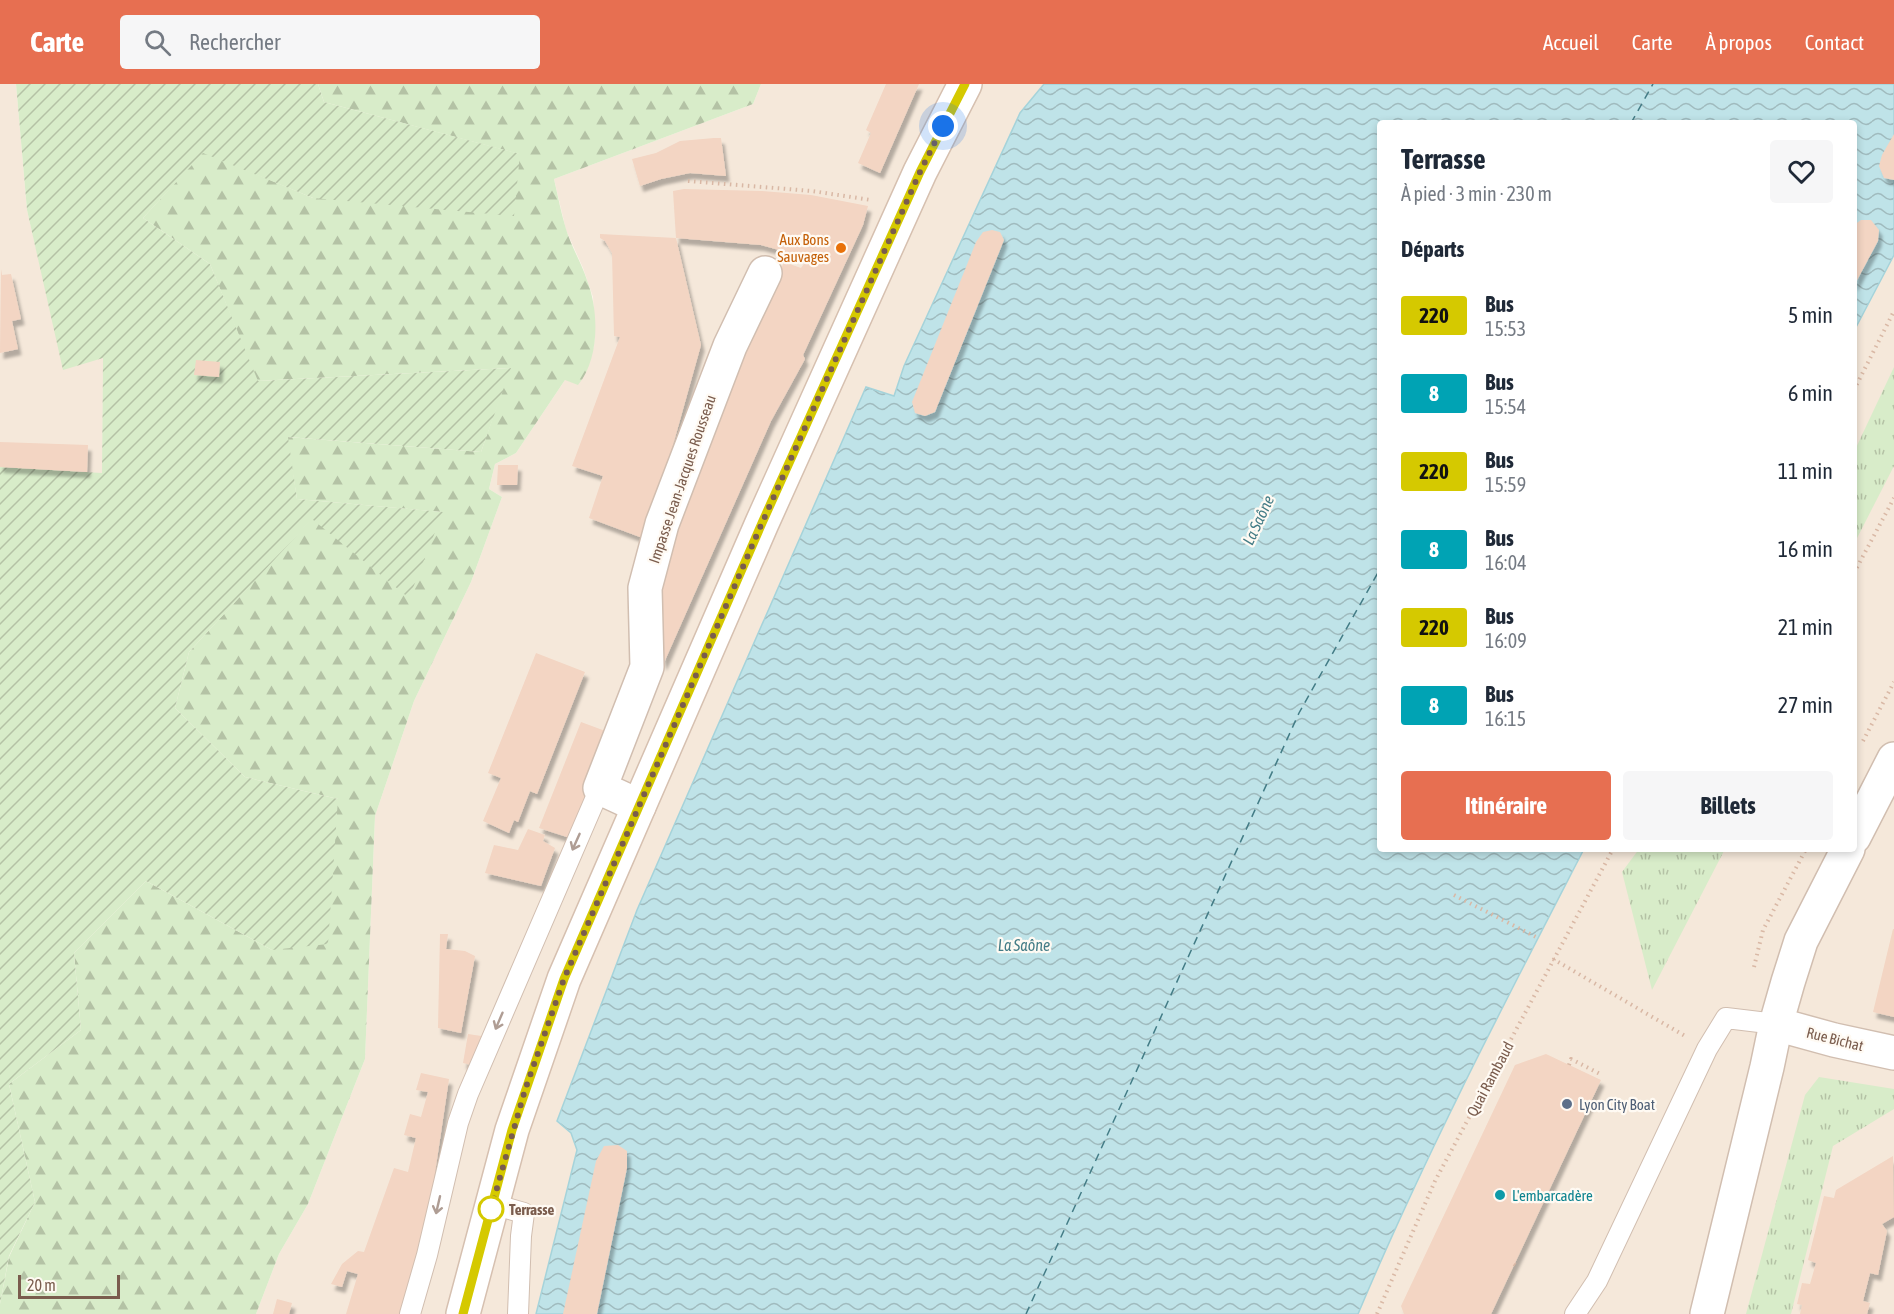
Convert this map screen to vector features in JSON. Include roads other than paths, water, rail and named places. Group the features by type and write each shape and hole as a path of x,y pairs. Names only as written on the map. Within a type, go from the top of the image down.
{"street":[{"path":"463,1314 525,1090 564,979 762,523 920,172 965,84"},
{"name":"Impasse Jean-Jacques Rousseau","path":"600,788 647,667 645,588 662,524 730,346 765,273"},
{"path":"1857,831 1894,759"},
{"path":"600,788 639,806"},
{"path":"1707,1314 1776,1024 1801,941 1846,852"},
{"name":"Rue Bichat","path":"1776,1024 1894,1053"}],"lane":[{"path":"410,1314 427,1255 458,1123 468,1094 600,788"},
{"path":"1575,1314 1597,1281 1707,1049 1726,1018 1776,1024"},
{"path":"492,1204 524,1213 520,1236 518,1314"}],"water":[{"name":"La Saône","path":"1044,84 1894,84 1894,255 1857,325 1857,120 1377,120 1377,852 1582,852 1438,1137 1358,1314 536,1314 577,1150 571,1133 557,1121 637,910 866,387 894,396 904,366 1020,113"}],"place":[{"name":"Aux Bons Sauvages","path":"841,248"},
{"name":"Lyon City Boat","path":"1567,1104"},
{"name":"L'embarcadère","path":"1500,1195"},
{"name":"Terrasse","path":"491,1209"}]}
